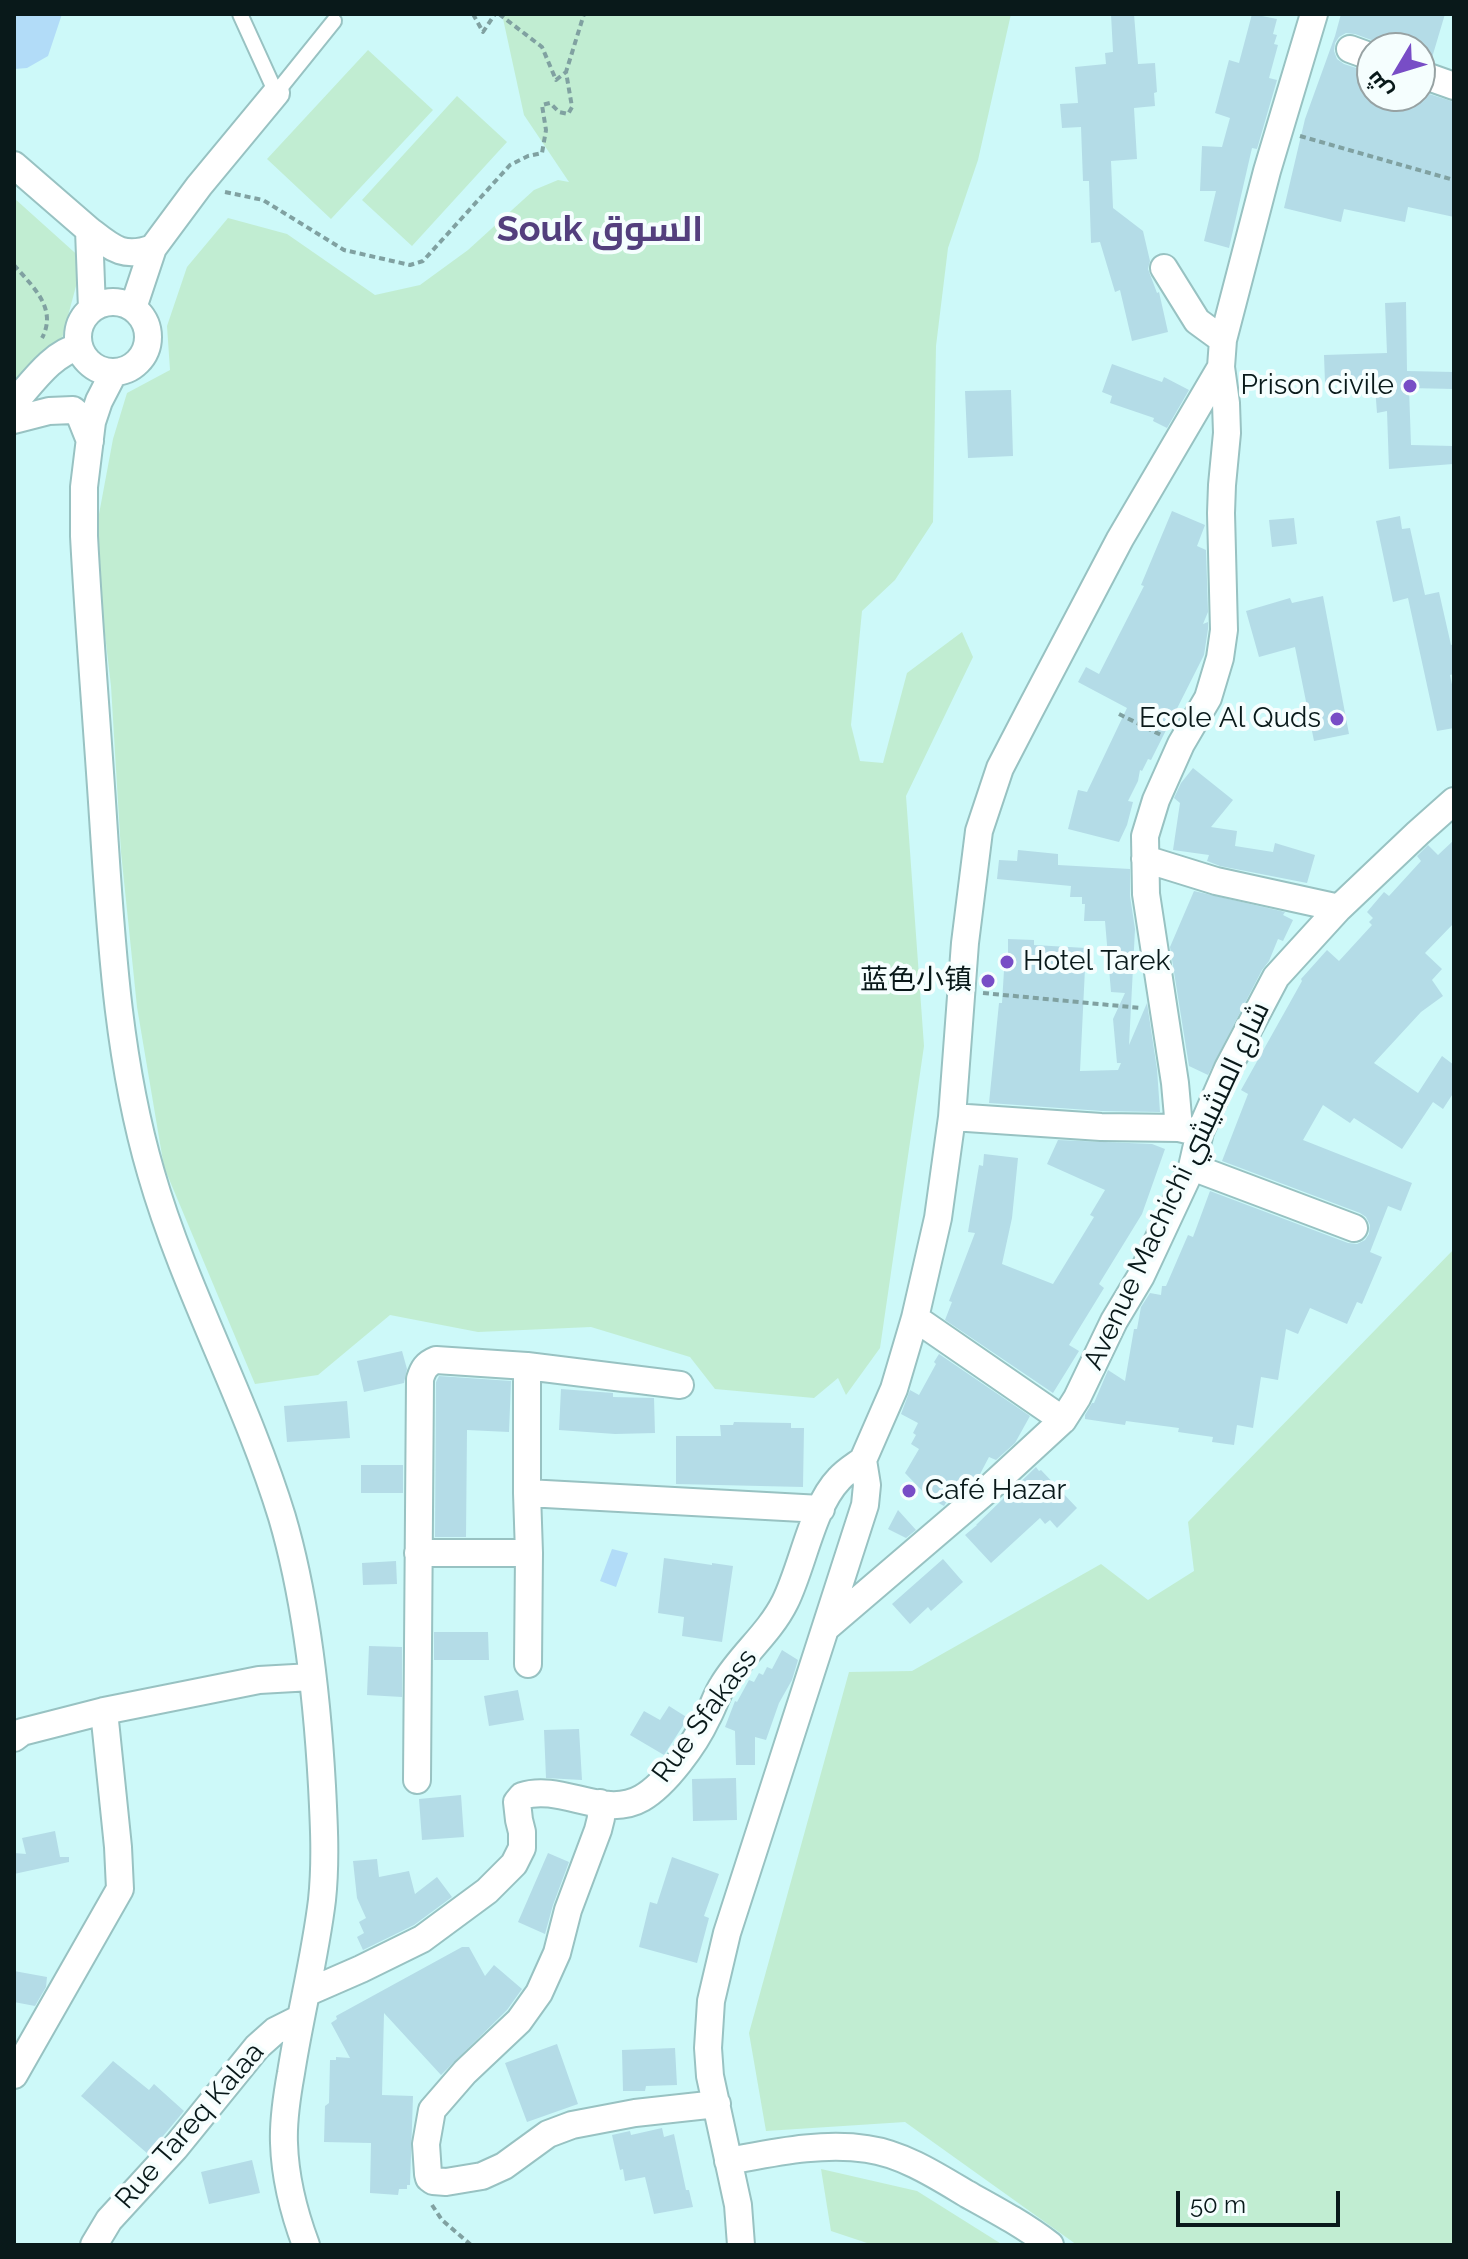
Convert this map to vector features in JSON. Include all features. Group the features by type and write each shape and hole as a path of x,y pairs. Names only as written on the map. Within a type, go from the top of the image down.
{"street":[{"path":"952,1117 1190,1130 1175,1083 1163,1011 1146,894 1145,836 1156,800 1181,744 1208,698 1220,658 1224,630 1222,485 1227,433 1221,367 1223,340 1279,130 1314,14"},
{"path":"133,308 153,248 199,186 276,93"},
{"path":"14,165 89,230 122,253 137,254 153,248"},
{"path":"89,230 92,309"},
{"path":"1164,268 1197,321 1223,340"},
{"path":"105,302 120,302 133,308 143,318 148,332 146,347 139,360 128,368 114,372 99,369 87,360 79,347 78,332 83,319 92,309 105,302"},
{"path":"14,403 62,355 79,347"},
{"path":"741,2245 738,2205 710,2076 711,2001 744,1879 865,1505 867,1485 863,1460 894,1389 915,1318 938,1218 952,1117 961,991 979,831 1000,768 1120,539 1221,367"},
{"path":"114,372 92,422 84,487 87,587 116,987 127,1067 150,1171 171,1237 242,1406 282,1519 299,1590 319,1733 324,1859 322,1896 299,2019 284,2140 287,2172 306,2245"},
{"path":"14,420 49,411 73,410 80,416 90,441"},
{"name":"Avenue Machichi شارع المشيشي","path":"825,1629 1063,1420 1141,1276 1192,1167 1190,1130 1228,1068 1276,977 1339,908 1454,801"},
{"path":"1145,859 1216,881 1339,908"},
{"path":"1192,1167 1354,1228"},
{"path":"915,1318 1063,1420"},
{"path":"417,1780 420,1379 423,1370 436,1360 527,1366 680,1385"},
{"path":"527,1366 528,1664"},
{"name":"Rue Sfakass","path":"306,1993 422,1939 507,1873 519,1857 523,1841 517,1802 522,1796 548,1794 621,1805 640,1799 663,1780 690,1747 721,1687 775,1620 787,1599 821,1509 838,1480 863,1460"},
{"path":"527,1493 821,1509"},
{"path":"418,1553 529,1553"},
{"path":"14,1738 22,1732 104,1711 259,1680 312,1677"},
{"path":"14,2075 120,1889 104,1711"},
{"path":"600,1803 598,1830 568,1910 549,1974 519,2021 465,2072 434,2108 428,2127 426,2169 429,2178 439,2182 482,2176 504,2166 559,2128 635,2113 717,2104"},
{"name":"Rue Tareq Kalaa","path":"94,2245 109,2220 175,2148 257,2047 275,2031 299,2019"},
{"path":"728,2161 800,2149 868,2149 922,2169 1028,2228 1050,2245"}],"lane":[{"path":"240,14 276,93 334,21"}],"path":[{"path":"473,14 483,32 497,14 542,47 556,80 566,72"},
{"path":"199,186 263,200 344,250 410,265 423,261 510,165 542,153 546,130 542,105 550,103 559,112 568,114 572,107 566,72 584,14"},
{"path":"1279,130 1454,180"},
{"path":"14,265 45,302 48,319 39,343"},
{"path":"1119,714 1181,744"},
{"path":"961,991 1163,1011"},
{"path":"426,2169 423,2182 433,2208 471,2245"}],"green space":[{"path":"502,14 1011,14 978,160 948,248 936,346 933,522 895,580 862,611 851,725 860,761 883,763 907,673 962,632 973,657 906,796 924,1046 880,1348 846,1395 838,1378 814,1398 715,1389 690,1357 591,1327 478,1332 390,1315 318,1375 255,1384 164,1167 137,1007 121,852 111,686 94,541 113,439 127,393 170,370 167,326 187,267 228,218 287,234 375,295 420,285 468,250 534,190 558,180 569,182 524,115"},
{"path":"368,50 433,110 331,219 267,159"},
{"path":"457,96 507,142 412,246 362,200"},
{"path":"14,198 83,260 61,342 14,385"},
{"path":"1454,1249 1454,2245 1077,2245 905,2122 766,2131 749,2033 849,1672 912,1671 1101,1564 1148,1600 1194,1571 1188,1522"},
{"path":"821,2169 917,2191 1003,2245 873,2245 831,2231"}],"water":[{"path":"14,14 62,14 48,56 27,68 14,69"},
{"path":"612,1549 628,1553 616,1587 600,1581"}],"building":[{"path":"1111,14 1134,14 1138,64 1155,63 1157,92 1154,93 1155,106 1134,108 1137,159 1111,161 1113,208 1143,231 1150,261 1148,269 1159,292 1168,332 1132,341 1120,290 1115,292 1100,242 1091,243 1089,181 1083,181 1081,127 1062,128 1060,104 1078,103 1075,67 1106,64 1105,53 1113,52"},
{"path":"1252,14 1277,19 1273,34 1277,35 1274,44 1278,45 1269,78 1277,80 1257,149 1252,148 1229,248 1204,241 1216,191 1200,191 1202,146 1222,147 1230,118 1215,113 1229,60 1239,63"},
{"path":"1341,14 1445,14 1436,44 1436,32 1356,32 1339,37 1334,51 1337,59 1356,68 1356,112 1436,112 1436,96 1454,102 1454,217 1408,207 1405,222 1344,209 1341,222 1284,208 1305,119"},
{"name":"Prison civile","path":"1406,302 1407,371 1454,372 1454,389 1409,388 1411,445 1453,446 1453,464 1389,469 1387,411 1377,413 1375,386 1325,383 1324,355 1387,353 1385,303"},
{"path":"1112,364 1162,382 1164,377 1189,390 1167,428 1153,421 1154,418 1110,403 1112,396 1102,392"},
{"path":"1011,390 1013,456 968,458 965,391"},
{"path":"1172,511 1205,525 1197,546 1206,550 1208,612 1203,624 1208,622 1208,629 1204,655 1151,760 1148,759 1140,770 1128,801 1133,802 1127,825 1119,842 1068,829 1078,790 1087,792 1127,708 1078,682 1086,667 1099,674 1144,586 1141,585"},
{"path":"1400,516 1402,529 1410,528 1425,595 1439,592 1451,645 1454,644 1454,674 1450,675 1454,694 1454,728 1437,731 1408,598 1393,602 1376,521"},
{"path":"1294,518 1297,544 1272,547 1269,520"},
{"path":"1323,596 1349,734 1314,741 1295,647 1259,657 1246,611 1290,598 1292,603"},
{"path":"1193,768 1233,800 1211,827 1237,831 1235,846 1273,852 1275,843 1315,855 1307,883 1220,866 1207,861 1209,855 1173,850 1180,803 1174,798"},
{"path":"1454,840 1454,923 1425,953 1442,969 1432,980 1443,996 1421,1012 1374,1063 1418,1093 1442,1056 1454,1065 1454,1092 1443,1109 1433,1102 1402,1149 1354,1118 1350,1123 1323,1105 1303,1140 1412,1183 1401,1211 1388,1206 1370,1252 1382,1257 1362,1304 1357,1302 1347,1324 1310,1308 1298,1334 1286,1329 1278,1380 1261,1377 1253,1428 1237,1425 1234,1445 1212,1442 1213,1437 1178,1432 1179,1428 1085,1419 1108,1370 1125,1381 1141,1307 1150,1293 1161,1295 1162,1286 1166,1286 1188,1235 1193,1237 1210,1191 1348,1243 1357,1244 1369,1234 1370,1225 1360,1213 1222,1161 1248,1094 1241,1090 1301,979 1327,950 1339,961 1372,925 1369,922 1373,918 1367,912 1384,892 1389,896 1421,861 1417,856 1428,845 1438,855"},
{"path":"1018,850 1058,854 1058,865 1130,869 1135,929 1129,1045 1147,1003 1160,1112 989,1103 1008,939 1034,940 1034,945 1086,948 1080,1071 1118,1070 1121,1063 1117,1063 1113,1019 1125,993 1111,992 1105,921 1084,921 1085,904 1082,904 1082,897 1070,897 1071,886 997,879 999,860 1017,861"},
{"path":"1194,891 1285,912 1283,915 1293,920 1283,941 1278,939 1208,1075 1189,1066 1170,947"},
{"path":"1058,1140 1152,1144 1165,1149 1142,1214 1099,1284 1104,1288 1069,1345 1079,1351 1053,1393 945,1320 952,1302 949,1301 975,1233 968,1232 979,1165 983,1166 984,1154 1018,1158 1012,1218 1002,1264 1053,1284 1094,1217 1090,1215 1105,1190 1047,1164"},
{"path":"402,1351 407,1369 404,1383 364,1392 357,1361"},
{"path":"939,1354 1030,1416 1015,1443 996,1460 989,1457 979,1476 965,1488 961,1485 957,1493 953,1490 944,1506 929,1498 905,1473 919,1449 911,1444 918,1423 901,1414 910,1390 919,1395"},
{"path":"439,1376 511,1381 509,1432 467,1430 466,1537 435,1537 436,1382"},
{"path":"561,1389 613,1393 613,1397 654,1398 655,1433 559,1430"},
{"path":"347,1401 350,1438 287,1442 284,1406"},
{"path":"734,1422 791,1423 791,1428 804,1428 803,1487 676,1484 676,1436 721,1436 720,1425 733,1425"},
{"path":"361,1465 403,1465 403,1493 361,1493"},
{"path":"1036,1467 1077,1508 1057,1528 1050,1520 1045,1524 1040,1518 991,1563 965,1535"},
{"path":"898,1510 916,1530 906,1538 888,1529"},
{"path":"664,1558 733,1566 722,1642 682,1636 684,1617 658,1613"},
{"path":"943,1559 963,1582 931,1611 928,1607 910,1624 892,1604"},
{"path":"396,1561 397,1584 363,1585 362,1563"},
{"path":"434,1632 488,1632 489,1660 434,1660"},
{"path":"369,1646 402,1647 402,1697 367,1695"},
{"path":"782,1650 798,1660 792,1680 779,1703 766,1740 755,1737 755,1765 736,1765 735,1731 725,1727 735,1701 749,1680 754,1682 767,1667 772,1669"},
{"path":"518,1690 524,1720 489,1726 484,1696"},
{"path":"669,1706 688,1718 664,1755 630,1735 644,1711 660,1720"},
{"path":"579,1729 582,1780 546,1778 544,1730"},
{"path":"736,1778 737,1820 693,1821 692,1779"},
{"path":"461,1795 464,1837 422,1840 419,1799"},
{"path":"55,1831 60,1857 69,1857 69,1862 14,1874 14,1853 26,1854 22,1838"},
{"path":"548,1853 569,1862 545,1934 518,1922"},
{"path":"672,1857 719,1874 704,1916 709,1918 697,1963 639,1947 650,1902 657,1904"},
{"path":"377,1859 379,1877 409,1871 415,1894 437,1877 452,1897 414,1925 363,1950 357,1937 364,1933 359,1922 366,1918 357,1898 353,1861"},
{"path":"462,1947 469,1947 485,1976 494,1965 522,1989 507,2010 441,2075 384,2013 382,2095 413,2096 410,2185 407,2189 399,2189 398,2195 370,2193 371,2143 324,2142 330,2060 350,2058 331,2023 337,2019 336,2016"},
{"path":"14,1971 47,1977 46,1987 35,2006 14,2002"},
{"path":"557,2044 578,2104 527,2122 505,2063"},
{"path":"675,2048 677,2085 646,2086 645,2091 623,2091 622,2050"},
{"path":"113,2061 149,2090 154,2084 184,2111 148,2154 81,2096"},
{"path":"662,2128 664,2137 674,2134 686,2190 689,2190 693,2207 654,2214 645,2177 625,2181 612,2135 630,2131 631,2135"},
{"path":"252,2160 260,2193 209,2204 201,2172"}],"place":[{"name":"Prison civile","path":"1410,386"},
{"name":"Ecole Al Quds","path":"1337,719"},
{"name":"Hotel Tarek","path":"1007,962"},
{"name":"蓝色小镇","path":"988,981"},
{"name":"Café Hazar","path":"909,1491"}],"district":[{"name":"Souk السوق","path":"600,230"}]}
